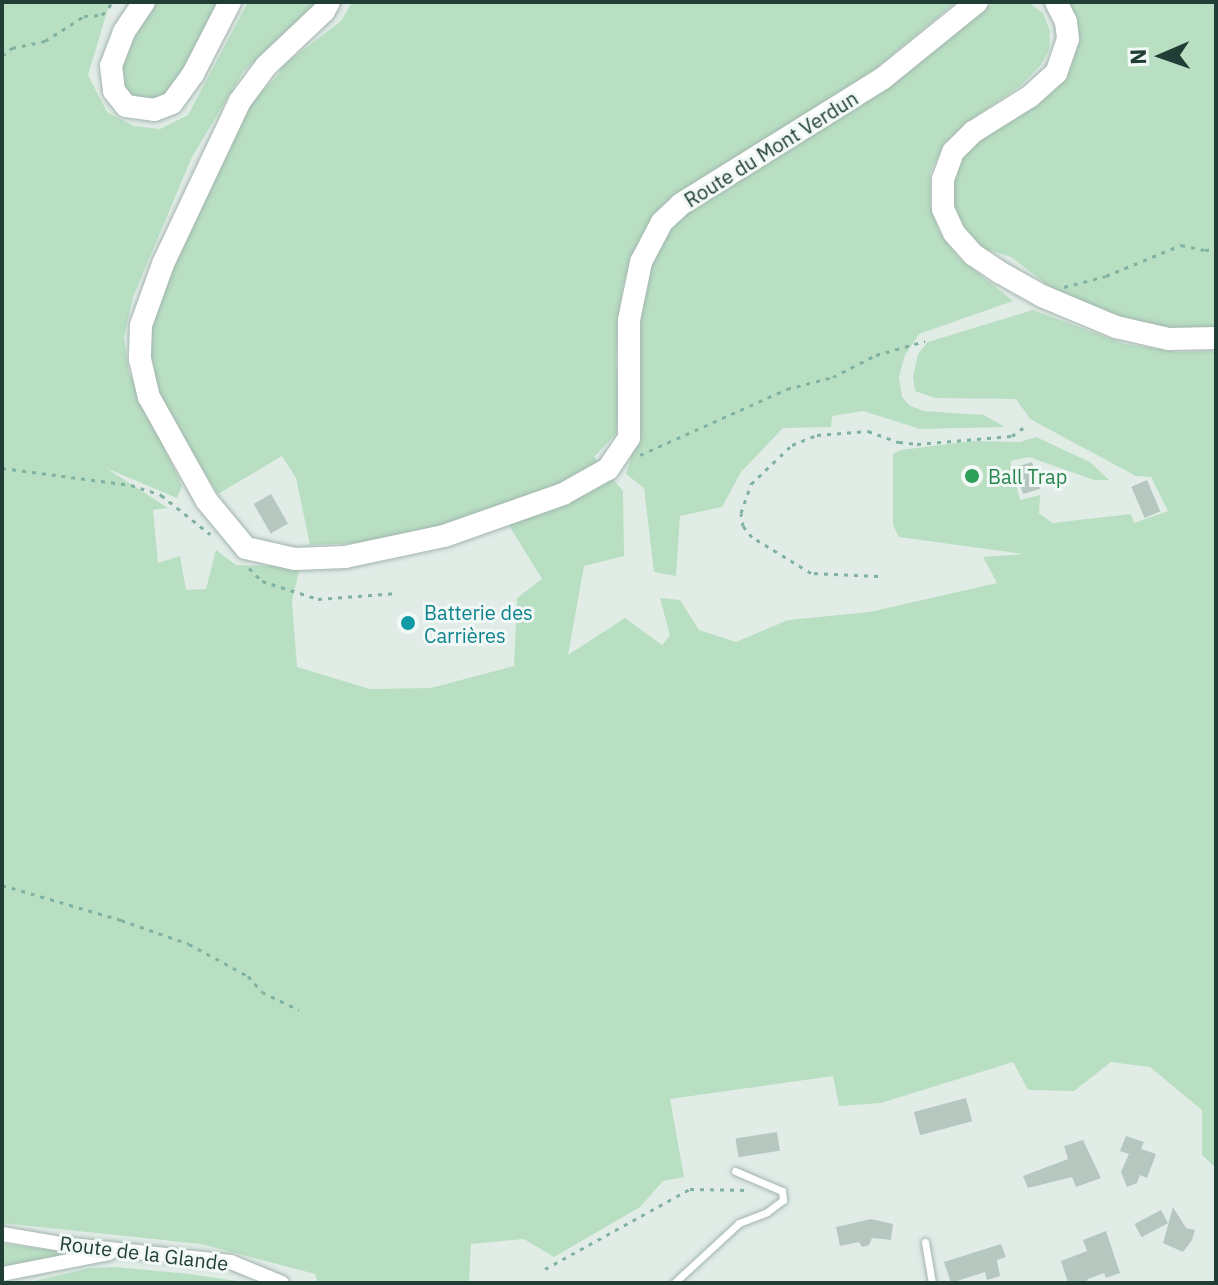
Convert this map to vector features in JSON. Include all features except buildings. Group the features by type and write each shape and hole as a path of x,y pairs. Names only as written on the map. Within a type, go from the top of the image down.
{"street":[{"path":"144,2 124,32 111,66 114,91 126,106 154,110 172,103 193,74 230,2"},
{"path":"246,548 207,501 162,427 149,397 140,359 141,325 163,264 240,101 266,66 324,11 329,2"},
{"name":"Route du Mont Verdun","path":"246,548 295,559 395,549 516,513 589,482 608,469 629,438 629,320 641,262 662,222 681,204 882,79 977,2"},
{"path":"1056,2 1066,22 1068,39 1056,73 1029,97 973,132 953,152 943,179 943,209 954,233 974,255 1042,296 1139,334 1169,339 1216,338"},
{"name":"Route de la Glande","path":"2,1234 121,1251 231,1262 282,1283"},
{"path":"2,1274 55,1267 121,1251"}],"lane":[{"path":"674,1283 739,1223 776,1207 783,1200 782,1191 735,1171"},
{"path":"925,1242 932,1283"}],"path":[{"path":"2,56 12,48 45,41 84,16 102,15 113,2"},
{"path":"1042,296 1079,281 1106,276 1181,245 1216,249"},
{"path":"636,457 787,389 833,377 876,355 925,341"},
{"path":"878,576 811,573 752,537 743,526 741,513 751,484 792,445 817,435 868,431 899,442 917,444 1012,436 1027,425"},
{"path":"2,468 131,485 161,495 210,534 246,548 250,573 293,593 318,599 398,593"},
{"path":"2,885 121,920 189,944 248,976 262,992 299,1010"},
{"path":"545,1269 690,1189 782,1191"}],"green space":[{"path":"2,2 110,2 88,75 107,112 134,126 160,129 188,115 248,2 318,2 243,72 192,157 133,297 124,337 129,373 182,486 177,498 106,468 168,508 153,510 158,563 180,556 186,590 206,589 216,550 236,565 300,567 292,601 297,667 370,689 431,688 514,666 517,598 542,579 499,509 446,527 357,543 310,545 296,478 282,456 218,494 156,395 146,359 149,320 248,106 279,74 281,67 341,21 352,2 956,2 841,97 681,196 634,255 623,285 618,318 616,361 620,404 616,434 594,457 623,491 624,556 584,566 568,655 625,618 662,645 670,636 660,598 680,600 699,630 736,642 788,620 870,612 997,583 983,557 1023,554 899,537 893,525 893,454 901,450 972,441 1020,442 1036,437 1090,462 1109,480 1094,480 1029,457 1010,461 1020,500 1040,495 1039,513 1052,523 1131,514 1134,523 1168,511 1151,477 1136,476 1030,419 1016,399 935,398 915,391 913,376 918,354 928,342 1033,310 1125,344 1176,352 1216,351 1216,1168 1202,1155 1202,1110 1150,1067 1111,1062 1074,1091 1028,1090 1013,1062 881,1103 839,1106 833,1076 670,1099 684,1177 663,1181 640,1207 554,1257 524,1239 471,1244 469,1283 318,1283 315,1274 201,1244 2,1223"},
{"path":"154,2 217,2 189,64 168,97 131,101 121,88 119,67"},
{"path":"1066,2 1216,2 1216,329 1173,331 1121,319 1063,297 1011,257 979,247 961,228 951,208 952,178 959,160 976,143 1062,78 1075,55 1077,21"},
{"path":"1029,3 1043,13 1050,31 1049,50 1041,65 1020,86 969,121 945,143 930,173 930,206 941,235 959,258 1013,301 919,334 905,355 899,377 902,397 909,405 923,411 984,415 1005,427 920,429 863,411 832,416 831,427 783,428 741,472 722,507 680,516 676,576 654,572 644,488 626,474 639,431 634,359 642,281 668,229 689,208 897,82 954,32 990,5"},
{"path":"2,1244 84,1254 2,1268"},
{"path":"116,1267 251,1283 25,1283 90,1268"}],"place":[{"name":"Ball Trap","path":"972,476"},
{"name":"Batterie des Carrières","path":"408,623"}]}
